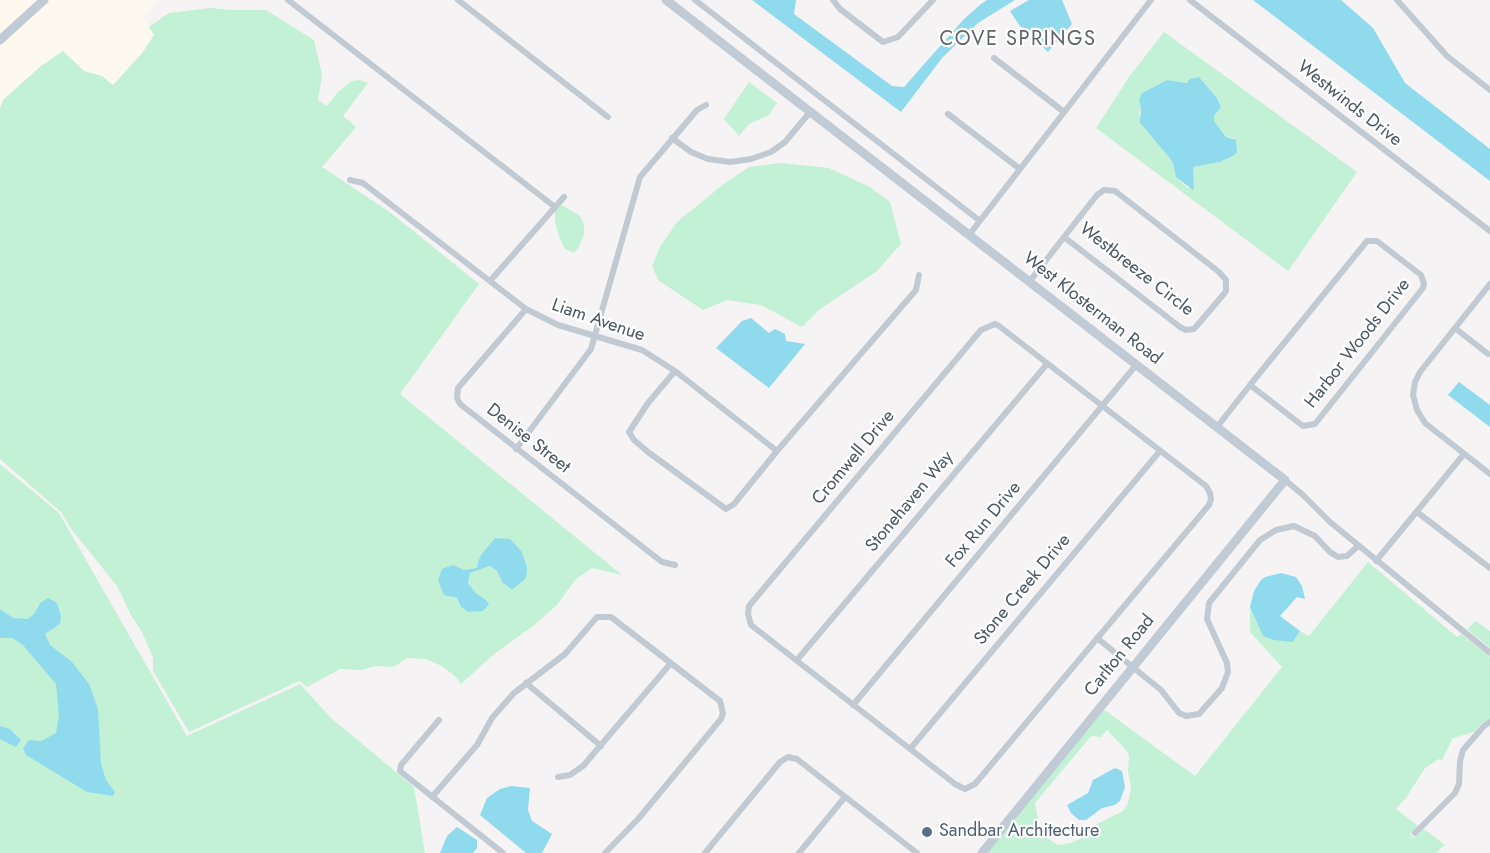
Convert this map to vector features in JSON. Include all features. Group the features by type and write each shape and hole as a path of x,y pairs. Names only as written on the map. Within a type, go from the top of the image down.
{"street":[{"path":"0,40 44,0"},
{"path":"288,0 555,207"},
{"path":"458,0 608,117"},
{"name":"West Klosterman Road","path":"666,0 1285,480 1358,546 1490,652"},
{"path":"695,0 980,221"},
{"path":"833,0 840,9 883,42 898,37 933,0"},
{"path":"969,235 1151,0"},
{"name":"Westwinds Drive","path":"1190,0 1490,231"},
{"path":"1397,0 1447,56 1490,90"},
{"path":"994,58 1064,112"},
{"path":"516,449 587,355 596,336 637,184 643,172 696,110 706,105"},
{"path":"672,138 691,152 708,159 726,162 751,159 771,152 785,142 810,112"},
{"path":"948,114 1020,169"},
{"name":"Liam Avenue","path":"350,180 363,183 526,309 558,326 642,350 675,371 777,451"},
{"name":"Westbreeze Circle","path":"1115,191 1219,272 1226,280 1226,291 1197,327 1186,330 1064,237 1100,192 1115,191"},
{"path":"490,281 564,197"},
{"path":"1030,282 1064,237"},
{"name":"Harbor Woods Drive","path":"1217,427 1250,385 1367,241 1377,241 1421,275 1423,288 1315,424 1308,427 1299,424 1250,385"},
{"path":"675,371 648,403 629,432 634,440 648,452 726,510 734,504 916,290 919,275"},
{"path":"1490,284 1420,372 1415,382 1413,395 1421,418 1490,474"},
{"name":"Denise Street","path":"526,309 458,388 458,401 662,562 675,565"},
{"name":"Cromwell Drive","path":"797,660 751,625 748,614 749,606 981,330 991,325 999,326 1047,364"},
{"path":"1455,328 1488,354"},
{"path":"797,660 960,787 965,789 975,784 1209,505 1208,489 1047,364"},
{"name":"Stonehaven Way","path":"797,660 1047,364"},
{"name":"Fox Run Drive","path":"853,705 1137,364"},
{"name":"Stone Creek Drive","path":"910,749 1160,451"},
{"path":"1376,561 1464,454"},
{"name":"Carlton Road","path":"982,853 1285,480"},
{"path":"1417,512 1490,568"},
{"path":"1096,638 1161,690 1179,713 1186,716 1198,714 1222,688 1228,672 1227,663 1207,619 1210,599 1260,540 1276,530 1291,526 1301,528 1315,536 1333,555 1338,557 1347,556 1358,546"},
{"path":"432,797 477,745 490,721 526,683 565,654 597,617 615,619 720,701 723,710 721,719 639,818 604,853"},
{"path":"558,777 580,769 671,663"},
{"path":"526,683 601,746"},
{"path":"439,720 400,768 400,771 503,853"},
{"path":"1415,834 1457,790 1463,750 1490,722"},
{"path":"705,853 780,762 788,757 797,759 917,853"},
{"path":"799,853 845,797"}],"shaded area":[{"path":"0,0 38,0 0,36"},
{"path":"49,0 158,0 143,17 155,35 113,86 102,76 84,71 62,51 3,99 0,108 0,45"}],"green space":[{"path":"210,8 266,10 314,40 322,75 318,100 327,106 351,81 360,80 368,83 343,116 356,127 322,167 391,213 479,284 400,394 622,575 592,568 575,580 557,605 533,626 494,654 461,684 442,666 426,659 408,658 393,667 340,669 307,687 299,681 189,732 153,671 153,658 142,632 117,586 72,530 61,512 0,459 0,108 3,100 41,66 63,51 84,71 102,76 113,85 143,52 154,35 149,27 169,13","holes":["496,538 510,540 522,552 518,583 512,590 502,582 497,571 490,566 470,573 468,582 476,593 486,600 461,607 457,598 450,597 464,570 477,568 481,555"]},
{"path":"1164,32 1357,172 1288,271 1096,128 1129,77","holes":["1199,77 1217,98 1221,107 1214,116 1214,121 1226,137 1233,138 1233,156 1220,162 1192,167 1194,188 1188,188 1176,177 1173,164 1162,147 1145,130 1139,114 1141,108 1139,100 1142,93 1167,80 1187,83"]},
{"path":"749,82 777,103 769,115 749,124 739,136 724,119"},
{"path":"781,163 829,168 870,187 890,202 901,244 877,271 820,309 802,327 761,305 727,300 703,310 658,280 652,266 660,247 677,222 725,183 749,167"},
{"path":"561,205 579,215 584,224 584,234 574,253 565,249 555,222 555,211"},
{"path":"0,464 59,513 187,736 300,684 331,718 414,787 425,853 0,853"},
{"path":"1368,562 1457,637 1461,634 1490,657 1490,719 1482,723 1474,732 1453,738 1442,760 1439,759 1425,768 1406,798 1396,809 1418,826 1410,834 1414,838 1424,829 1445,845 1436,853 987,853 1103,709 1195,776 1282,667 1250,632 1250,607 1263,636 1293,642 1300,631 1309,636","holes":["1107,730 1129,756 1128,771 1131,788 1128,803 1123,811 1089,828 1082,838 1071,843 1058,845 1047,838 1040,829 1035,803 1091,736 1101,737"]},
{"path":"1476,621 1490,631 1490,648 1467,629"}],"water":[{"path":"752,0 796,0 794,14 892,86 904,87 964,19 981,4 987,0 1015,0 978,23 942,58 901,112"},
{"path":"1029,0 1062,0 1072,24 1048,52 1019,25 1010,11"},
{"path":"1253,0 1341,0 1373,28 1405,83 1490,149 1490,181"},
{"path":"1199,77 1217,98 1221,107 1214,116 1214,121 1226,137 1236,140 1237,152 1220,162 1193,167 1193,190 1176,177 1169,157 1140,123 1139,100 1142,93 1167,80 1187,83 1190,79"},
{"path":"751,318 769,333 775,329 785,334 786,341 805,344 769,388 716,348 742,321"},
{"path":"1459,382 1490,405 1490,427 1448,395"},
{"path":"495,538 510,539 522,552 527,568 526,578 512,590 502,582 497,571 490,566 470,573 468,583 489,604 483,611 468,612 461,607 457,598 444,595 438,580 442,569 453,565 464,570 477,568 481,555"},
{"path":"1281,573 1296,577 1302,586 1305,599 1297,597 1280,616 1300,631 1293,642 1263,636 1250,607 1254,591 1261,580"},
{"path":"48,598 57,603 61,616 60,624 45,634 50,645 72,662 89,684 98,709 101,764 106,780 115,792 113,796 87,792 26,755 23,748 29,740 41,741 56,733 59,716 56,684 22,644 12,638 0,638 0,609 13,618 28,619 35,613 40,603"},
{"path":"0,726 10,729 21,740 16,747 0,739"},
{"path":"1115,768 1122,771 1125,787 1120,801 1115,805 1102,808 1086,820 1079,820 1071,813 1067,805 1088,793 1093,780"},
{"path":"511,786 530,788 528,810 532,821 552,834 542,853 526,853 480,815 487,798 500,789"},
{"path":"457,827 477,840 477,848 473,853 440,853 447,836"}],"place":[{"name":"Sandbar Architecture","path":"927,832"}],"district":[{"name":"COVE SPRINGS","path":"1018,40"}]}
